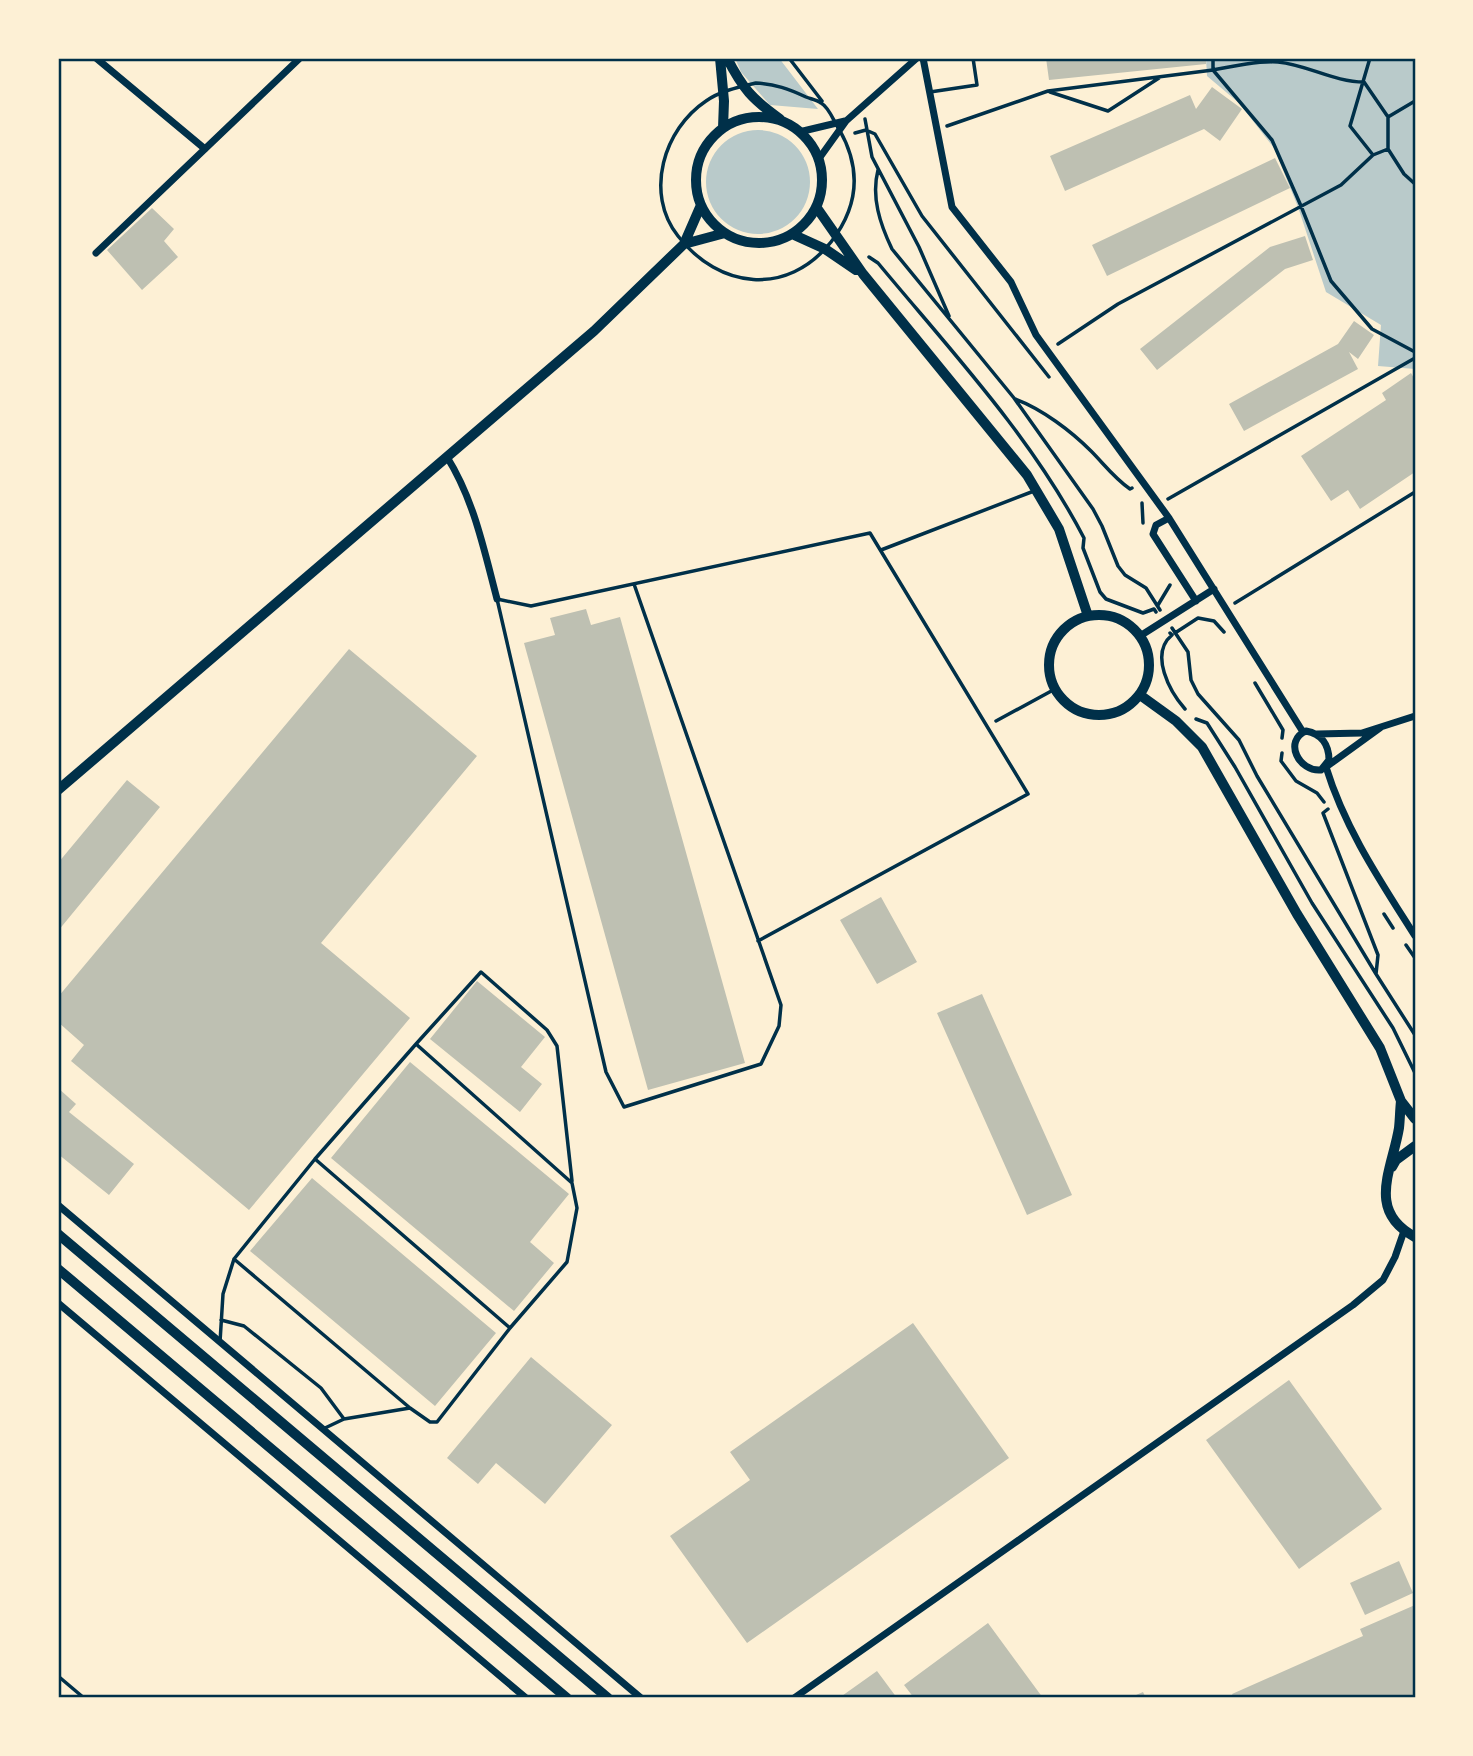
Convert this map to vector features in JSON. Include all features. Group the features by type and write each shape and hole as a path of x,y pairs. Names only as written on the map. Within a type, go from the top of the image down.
{"main road":[{"path":"58,1234 608,1698"},
{"path":"58,1269 568,1698"}],"street":[{"path":"96,58 205,149"},
{"path":"96,253 300,58"},
{"path":"720,58 723,128"},
{"path":"727,58 742,87 759,104 799,132 812,144 823,176 822,195 817,208 792,234 774,242 739,240 712,223 701,205 695,181 698,161 708,142 723,128 739,120 757,117 786,123"},
{"path":"799,132 837,126 846,121 917,58"},
{"path":"923,58 952,207 1011,282 1036,335 1140,484 1170,518 1303,732"},
{"path":"818,160 837,126"},
{"path":"58,790 594,331 684,244 701,205"},
{"path":"817,208 863,274 1027,475 1059,529 1088,616"},
{"path":"684,244 725,233"},
{"path":"792,234 825,249 863,274"},
{"path":"447,457 460,478 471,505 497,599"},
{"path":"1170,518 1156,525 1153,534 1196,601"},
{"path":"1140,636 1214,589"},
{"path":"1088,616 1117,618 1130,625 1140,636 1149,661 1148,677 1140,695 1126,708 1110,714 1094,715 1078,711 1062,699 1055,689 1049,668 1051,650 1060,633 1073,622 1088,616"},
{"path":"1140,695 1176,720 1202,747 1297,914 1380,1048 1401,1101 1415,1119"},
{"path":"1380,727 1326,767 1314,771 1300,762 1295,750 1298,736 1303,732 1362,733 1380,727 1415,716"},
{"path":"1315,734 1326,742 1329,750 1326,767 1339,803 1366,859 1415,936"},
{"path":"1401,1101 1399,1128 1385,1189 1387,1205 1393,1219 1404,1231 1415,1237"},
{"path":"1388,1174 1396,1160 1415,1146"},
{"path":"58,1205 641,1698"},
{"path":"794,1698 1353,1304 1383,1280 1404,1231"},
{"path":"58,1303 526,1698"}],"lane":[{"path":"928,92 977,85 973,58"},
{"path":"881,550 1036,490"},
{"path":"634,584 758,941 781,1005 779,1026 761,1065 624,1107 607,1072 497,599 531,606 870,533 1028,794 758,941"},
{"path":"220,1342 223,1294 234,1259 315,1159 481,972 547,1030 557,1046 577,1208 567,1262 510,1328 437,1422 430,1422 410,1408 234,1259"},
{"path":"416,1044 572,1183"},
{"path":"315,1159 510,1328"},
{"path":"222,1320 244,1326 321,1388 344,1419"},
{"path":"323,1429 344,1419 410,1408"},
{"path":"58,1676 84,1698"}],"path":[{"path":"789,58 823,103 846,141 854,172 854,195 848,217 825,249 807,266 793,273 758,280 721,273 704,263 673,231 663,205 661,179 671,139 694,110 709,99 723,92 756,83 789,89 823,103"},
{"path":"1213,58 1213,70 1272,140 1331,281 1372,329 1415,352"},
{"path":"1370,58 1350,126 1373,155"},
{"path":"937,129 1048,91 1238,65 1279,62 1349,82 1364,82"},
{"path":"1048,91 1108,111 1160,77"},
{"path":"1364,82 1388,117 1388,149 1404,174 1415,184"},
{"path":"1388,117 1415,102"},
{"path":"864,106 872,157 919,247 952,322"},
{"path":"846,141 857,131 866,130 876,134 922,216 1053,382"},
{"path":"1048,351 1118,304 1341,185 1373,155 1388,149"},
{"path":"878,170 875,182 876,203 881,227 891,249 1014,398 1093,509 1118,566 1125,575 1146,588 1155,602"},
{"path":"1159,504 1415,358"},
{"path":"1014,398 1029,404 1078,439 1122,484 1130,489 1140,484 1144,509 1142,533"},
{"path":"1226,608 1415,492"},
{"path":"1154,610 1172,583"},
{"path":"1183,646 1188,652 1191,681 1198,694 1239,740 1257,776 1415,1035"},
{"path":"987,726 1055,689"},
{"path":"1339,803 1322,813 1378,955 1376,974"}],"shaded area":[{"path":"735,58 779,58 818,109 770,105 741,72"},
{"path":"1206,58 1415,58 1415,369 1378,366 1381,325 1326,292 1298,207 1274,148 1239,103 1207,76"},
{"path":"758,130 778,134 795,145 806,162 810,182 806,202 795,219 778,230 758,234 738,230 721,219 710,202 706,182 710,162 721,145 738,134"}],"building":[{"path":"1046,58 1206,58 1206,64 1049,80"},
{"path":"1212,87 1242,109 1220,141 1204,129 1065,191 1050,156 1190,95 1196,109"},
{"path":"1275,158 1290,188 1107,276 1092,245"},
{"path":"152,208 174,229 164,241 178,257 142,290 107,250"},
{"path":"1305,236 1313,260 1285,269 1157,370 1140,349 1270,247"},
{"path":"1354,321 1374,335 1358,359 1349,352 1358,369 1244,431 1229,404 1338,344"},
{"path":"1411,373 1415,380 1415,472 1360,509 1348,490 1331,501 1301,456 1386,400 1382,393"},
{"path":"586,609 591,625 620,617 745,1063 648,1090 524,643 555,635 550,618"},
{"path":"349,649 477,756 321,943 410,1018 249,1210 71,1061 84,1045 58,1022 58,997"},
{"path":"127,780 160,807 58,931 58,863"},
{"path":"881,897 917,962 877,984 840,920"},
{"path":"477,981 545,1037 521,1067 542,1084 520,1112 430,1039"},
{"path":"982,994 1072,1195 1027,1215 937,1013"},
{"path":"410,1062 569,1194 530,1242 554,1263 514,1311 331,1158"},
{"path":"58,1088 76,1104 69,1112 134,1164 109,1195 58,1154"},
{"path":"312,1178 496,1333 435,1406 250,1251"},
{"path":"913,1323 1009,1458 747,1643 670,1536 750,1480 730,1452"},
{"path":"531,1357 612,1425 545,1504 496,1463 478,1484 447,1458"},
{"path":"1289,1380 1382,1509 1299,1569 1206,1440"},
{"path":"1399,1561 1413,1593 1365,1615 1350,1583"},
{"path":"1415,1605 1415,1698 1234,1698 1232,1694 1363,1636 1360,1629"},
{"path":"988,1623 1043,1698 914,1698 904,1685"},
{"path":"877,1671 897,1698 839,1698"},
{"path":"1143,1692 1146,1698 1129,1698"}]}
